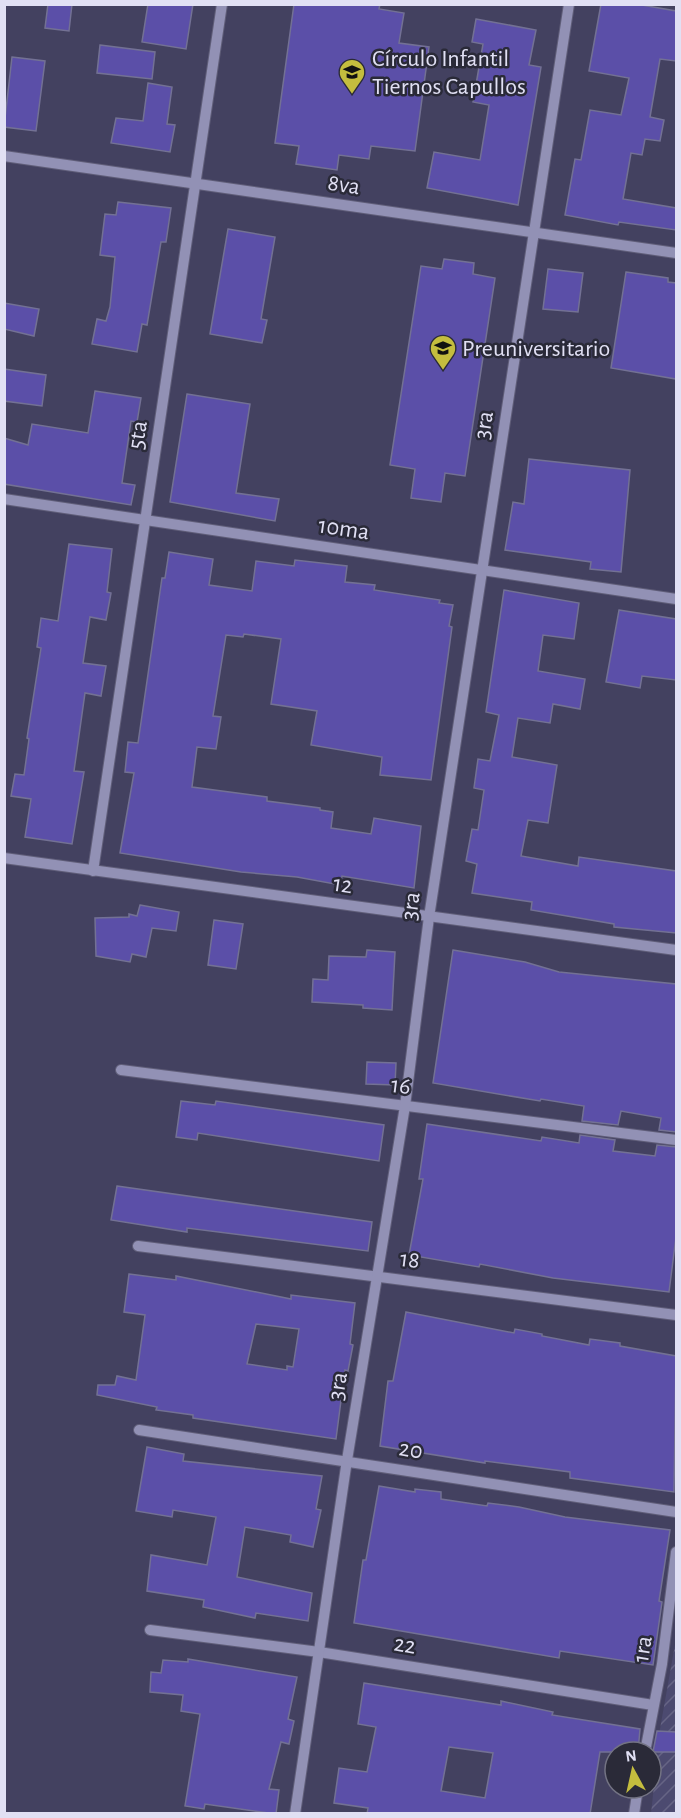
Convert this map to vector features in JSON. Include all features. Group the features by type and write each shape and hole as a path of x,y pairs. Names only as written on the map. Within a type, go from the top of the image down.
{"street":[{"name":"5ta","path":"93,871 222,4"},
{"name":"3ra","path":"295,1814 347,1460 405,1106 429,916 569,4"},
{"name":"8va","path":"4,156 676,253"},
{"name":"10ma","path":"4,499 676,599"},
{"name":"12","path":"4,858 676,950"},
{"name":"16","path":"121,1070 676,1140"},
{"name":"18","path":"138,1246 676,1315"},
{"name":"20","path":"139,1430 676,1512"},
{"name":"1ra","path":"647,1740 662,1664 676,1552"},
{"name":"22","path":"150,1630 319,1652 654,1705"}],"shaded area":[{"path":"676,1639 676,1813 651,1814 652,1800 663,1800 663,1740 659,1740"}],"building":[{"path":"48,4 72,4 69,31 45,28"},
{"path":"148,4 193,4 186,49 142,42"},
{"name":"Círculo Infantil Tiernos Capullos","path":"294,4 380,4 379,9 404,13 399,43 429,47 415,151 371,146 369,159 339,155 337,170 296,164 299,146 275,143"},
{"path":"601,4 636,4 676,11 676,61 660,59 650,117 664,120 660,141 645,139 642,155 631,153 623,199 676,208 676,230 619,222 618,225 565,215 575,159 581,160 590,110 621,115 629,78 589,71"},
{"path":"476,19 536,30 529,65 541,67 518,205 427,188 434,152 480,160 489,105 473,102 483,44 472,42"},
{"path":"100,45 155,52 152,79 97,73"},
{"path":"12,57 45,61 36,131 4,127"},
{"path":"148,83 172,87 167,124 175,125 170,152 111,143 116,118 143,121"},
{"path":"118,202 171,208 166,242 161,242 147,325 142,324 137,352 92,344 97,319 106,321 110,307 115,257 100,255 105,214 116,215"},
{"path":"228,229 275,237 261,319 267,320 262,343 210,334"},
{"name":"Preuniversitario","path":"444,259 474,263 473,274 495,278 465,476 445,473 441,502 411,498 415,469 390,465 421,266 442,269"},
{"path":"548,269 583,273 578,312 543,309"},
{"path":"626,272 668,278 668,282 676,283 676,379 611,368"},
{"path":"4,303 39,309 34,336 4,329"},
{"path":"4,369 46,375 42,406 4,401"},
{"path":"95,391 141,398 137,422 131,421 122,483 135,485 131,505 4,484 4,438 28,445 32,424 88,433"},
{"path":"187,394 250,404 236,493 279,499 275,521 170,502"},
{"path":"529,459 630,470 621,572 590,569 591,562 505,550 513,502 524,504"},
{"path":"69,544 112,549 107,592 111,593 106,620 90,617 83,663 106,666 101,696 85,693 74,771 84,772 72,844 25,837 31,799 11,796 15,774 24,775 29,739 27,738 41,648 37,647 41,618 58,621"},
{"path":"169,552 213,559 209,585 252,591 256,561 294,566 295,560 347,566 345,582 375,585 374,590 440,600 439,603 453,605 431,780 380,775 382,757 311,745 317,711 271,704 281,639 244,634 243,637 226,635 213,716 221,717 216,749 197,747 192,787 267,797 267,801 320,808 320,810 333,812 331,828 371,834 374,818 421,826 414,888 342,876 340,885 120,853 134,773 125,772 128,742 138,743 162,578 165,578"},
{"path":"504,590 579,603 574,639 543,635 538,671 585,679 580,709 553,704 550,723 518,718 512,757 557,765 548,823 528,820 521,856 578,866 579,857 676,871 676,933 614,927 614,924 531,910 532,902 472,893 477,864 466,861 472,829 478,830 484,790 474,788 478,759 490,761 499,715 486,712"},
{"path":"619,610 676,619 676,680 642,676 640,688 606,682"},
{"path":"140,905 179,912 176,931 152,928 146,957 132,954 130,962 96,956 95,918 129,917 129,914 137,916"},
{"path":"214,920 243,924 236,969 208,965"},
{"path":"367,950 395,952 392,1010 363,1008 363,1005 312,1002 313,979 328,980 329,956 366,957"},
{"path":"453,950 525,962 559,972 676,984 676,1132 659,1130 661,1118 621,1111 618,1125 582,1121 584,1106 433,1083"},
{"path":"367,1062 396,1063 395,1085 366,1084"},
{"path":"181,1101 215,1105 216,1101 384,1125 379,1161 198,1133 197,1140 176,1137"},
{"path":"427,1124 541,1141 542,1137 579,1143 580,1135 615,1140 613,1151 655,1156 657,1145 676,1147 676,1237 669,1292 553,1278 480,1264 479,1267 409,1255 423,1179 419,1179"},
{"path":"117,1186 372,1222 368,1251 187,1228 187,1232 111,1220"},
{"path":"129,1274 176,1280 176,1276 291,1299 291,1295 355,1303 350,1344 353,1345 348,1371 345,1370 336,1439 193,1418 193,1415 156,1410 157,1407 97,1395 98,1385 115,1385 117,1376 136,1380 145,1315 124,1312","holes":["256,1324 299,1329 293,1367 287,1366 287,1370 247,1364"]},
{"path":"406,1312 514,1333 515,1329 589,1345 590,1339 620,1343 620,1346 676,1356 674,1492 570,1478 570,1472 485,1461 485,1463 380,1446 388,1381 393,1381"},
{"path":"147,1447 184,1454 183,1461 322,1476 316,1509 321,1510 313,1547 290,1542 291,1535 245,1527 237,1577 312,1593 308,1621 256,1613 255,1618 203,1607 204,1600 147,1591 151,1555 207,1565 216,1517 173,1510 172,1517 136,1511"},
{"path":"379,1486 415,1492 415,1489 441,1492 441,1499 487,1506 488,1503 519,1507 565,1517 670,1530 659,1601 662,1602 653,1665 560,1651 559,1658 354,1623 363,1560 366,1560"},
{"path":"188,1659 297,1677 288,1719 294,1721 289,1744 281,1742 269,1789 279,1790 276,1814 205,1804 204,1809 185,1806 200,1714 181,1711 183,1695 150,1692 151,1672 161,1673 163,1660 188,1662"},
{"path":"364,1683 501,1705 501,1701 553,1712 552,1715 640,1729 639,1740 603,1740 603,1752 600,1752 590,1814 367,1814 368,1808 334,1803 339,1768 367,1772 376,1727 358,1724","holes":["449,1747 493,1753 485,1798 441,1791"]},
{"path":"657,1731 676,1732 676,1752 663,1752 663,1740 655,1740"}],"place":[{"name":"Círculo Infantil Tiernos Capullos","path":"352,95"},
{"name":"Preuniversitario","path":"443,371"}]}
